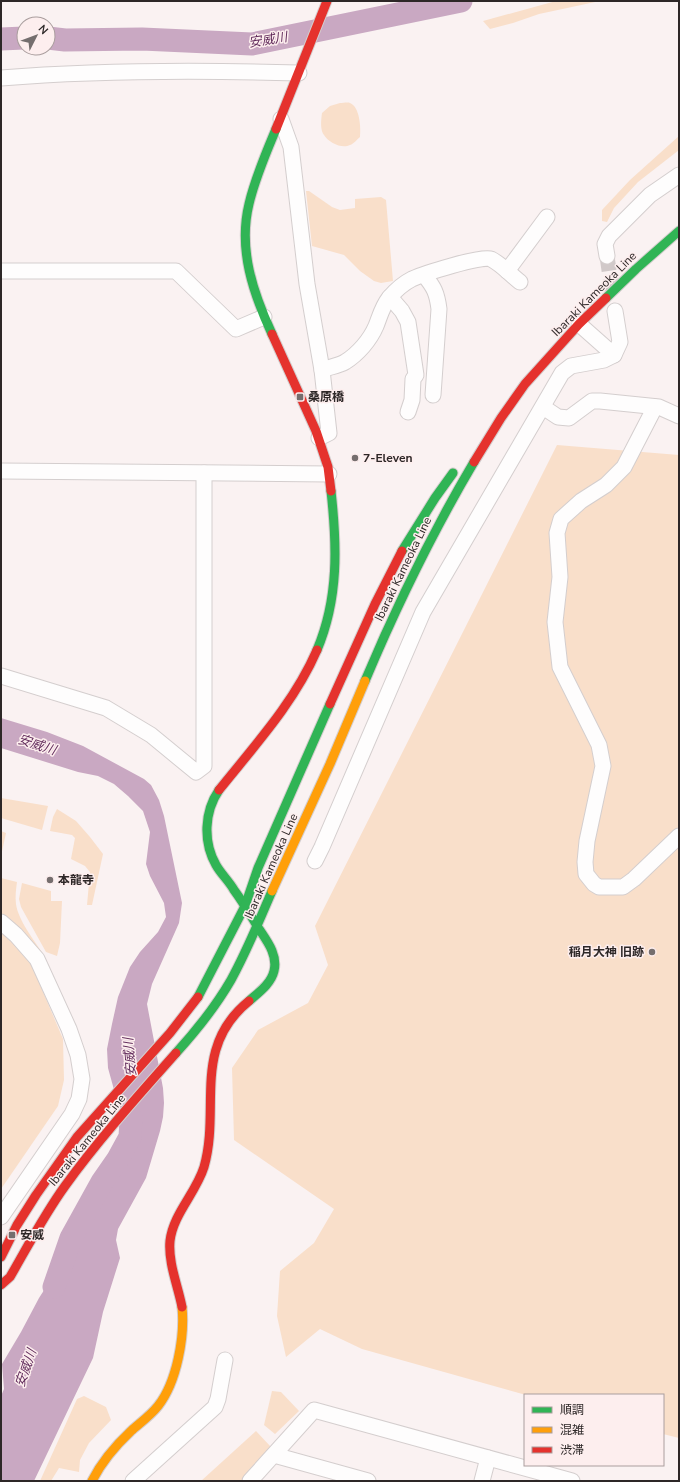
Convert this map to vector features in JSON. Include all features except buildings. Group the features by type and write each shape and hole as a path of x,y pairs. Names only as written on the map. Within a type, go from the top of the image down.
{"main road":[{"path":"92,1481 100,1465 111,1450 159,1405 166,1392 178,1359 184,1323 180,1297 172,1266 170,1241 179,1217 203,1170 208,1147 212,1065 220,1041 234,1015 246,1001 263,988 274,972 275,963 273,953 234,889 223,877 211,855 207,842 206,829 208,815 218,791 276,721 311,665 321,641 332,603 335,575 335,532 329,474 319,438 264,317 252,284 248,270 245,235 249,205 259,169 281,119 327,1"},
{"name":"Ibaraki Kameoka Line","path":"1,1285 10,1277 45,1216 65,1186 107,1131 200,1025 230,981 257,926 330,764 385,633 411,577 455,495 501,418 525,384 579,324 636,269 679,231"},
{"name":"Ibaraki Kameoka Line","path":"469,452 501,418"},
{"name":"Ibaraki Kameoka Line","path":"1,1257 32,1200 77,1137 170,1033 200,994 245,906 258,868 394,565 419,522 456,468"}],"street":[{"path":"1,78 61,74 300,69"},
{"path":"281,119 291,147 306,284 322,370 329,433 319,438"},
{"path":"608,256 605,244 609,236 650,195 679,175"},
{"path":"507,271 547,217"},
{"path":"322,370 344,362 355,354 370,337 376,326 382,307 402,286 412,279 456,265 485,258 491,259 520,282"},
{"path":"1,271 176,271 236,329 264,317"},
{"path":"424,275 434,287 438,296 439,309 433,396"},
{"path":"390,298 402,311 408,322 416,375 413,379 412,400 408,412"},
{"path":"315,860 322,847 423,612 562,373 571,366 604,360 614,355 620,342 615,311"},
{"path":"579,324 614,355"},
{"path":"543,407 558,417 569,418 592,401 659,407 679,416"},
{"path":"655,407 624,467 606,485 581,501 562,519 557,533 560,576 555,622 560,667 599,746 603,766 587,841 585,862 586,874 594,884 599,887 623,887 634,879 679,836"},
{"path":"1,471 329,474"},
{"path":"1,676 106,708 151,734 196,772 204,766 204,473"},
{"path":"1,922 37,959 69,1028 78,1055 82,1079 79,1099 72,1114 1,1218"},
{"path":"133,1481 215,1407 218,1399 225,1360"},
{"path":"250,1481 314,1410 572,1481"},
{"path":"274,1455 368,1481"},
{"path":"482,1481 488,1458"}],"shaded area":[{"path":"556,1 600,1 539,14 490,29 483,21"},
{"path":"340,103 349,103 353,105 359,118 360,137 353,144 347,146 340,146 326,138 321,128 322,113 330,106"},
{"path":"679,136 679,150 638,182 614,208 607,222 602,221 602,210 630,180"},
{"path":"306,191 309,191 332,207 340,210 355,208 355,199 381,197 386,200 393,281 381,283 374,281 360,271 344,255 312,246"},
{"path":"557,445 679,455 679,1438 664,1434 664,1394 524,1394 362,1349 320,1329 286,1357 277,1316 280,1271 314,1243 334,1209 234,1140 232,1068 258,1030 308,1003 328,965 315,926"},
{"path":"1,798 48,806 42,830 1,818"},
{"path":"57,809 76,821 103,854 92,905 87,905 90,872 85,866 71,859 75,838 72,835 50,831 53,817"},
{"path":"1,831 6,833 1,856"},
{"path":"1,878 17,882 17,910 27,930 43,954 41,955 1,916"},
{"path":"22,883 51,891 51,901 62,901 60,943 57,956 46,952 21,907 19,899"},
{"path":"1,931 13,941 30,961 63,1039 64,1080 58,1106 1,1189"},
{"path":"272,1391 281,1392 299,1411 275,1434 264,1425"},
{"path":"84,1396 106,1407 111,1420 89,1443 80,1460 79,1472 59,1468 51,1481 40,1481 77,1399"},
{"path":"256,1431 271,1447 242,1481 201,1481"}],"water":[{"path":"1,718 47,732 83,746 144,779 151,785 159,800 164,816 182,903 179,923 152,984 147,1004 163,1088 164,1103 160,1131 146,1178 118,1229 116,1240 120,1258 103,1312 93,1358 34,1481 1,1481 1,1396 4,1389 2,1364 39,1298 59,1267 93,1205 116,1168 124,1149 126,1128 108,1068 107,1049 118,997 130,967 140,952 158,932 166,917 164,903 150,876 146,864 150,832 143,811 114,784 98,776 78,772 1,748"}],"waterway":[{"name":"安威川","path":"56,39 142,39 252,44 461,1"},
{"name":"安威川","path":"1,39 16,38"},
{"name":"安威川","path":"54,1287 71,1238 102,1182 118,1159 130,1137 131,1118"}],"tunnel":[{"path":"607,256 613,298"}],"traffic: fast":[{"path":"272,334 253,287 246,254 245,238 246,221 251,194 276,129"},
{"path":"606,298 679,231"},
{"path":"365,681 416,570 444,515 474,462"},
{"path":"402,551 435,498 453,473"},
{"path":"317,650 324,630 333,591 335,551 331,491"},
{"path":"198,997 245,906 258,868 330,704"},
{"path":"219,790 210,808 208,817 207,837 209,847 218,868 241,899 268,943 273,954 275,965 270,980 264,988 249,1001"},
{"path":"176,1053 205,1018 231,980 248,947 272,891"}],"traffic: slow":[{"path":"272,891 330,764 365,681"},
{"path":"92,1481 114,1448 152,1413 165,1396 175,1372 181,1345 183,1319 182,1307"}],"traffic: jam":[{"path":"276,129 327,1"},
{"path":"474,462 501,418 525,384 579,324 606,298"},
{"path":"272,334 316,431 328,467 331,491"},
{"path":"330,704 375,604 402,551"},
{"path":"219,790 260,740 285,706 308,669 317,650"},
{"path":"1,1257 17,1225 36,1195 77,1137 170,1033 198,997"},
{"path":"182,1307 170,1258 170,1241 172,1231 175,1222 196,1186 204,1167 210,1123 211,1080 214,1059 220,1038 231,1019 249,1001"},
{"path":"1,1285 10,1277 50,1208 91,1151 176,1053"}],"place":[{"name":"桑原橋","path":"300,397"},
{"name":"7-Eleven","path":"355,458"},
{"name":"本龍寺","path":"50,880"},
{"name":"稲月大神 旧跡","path":"652,952"},
{"name":"安威","path":"12,1235"}]}
